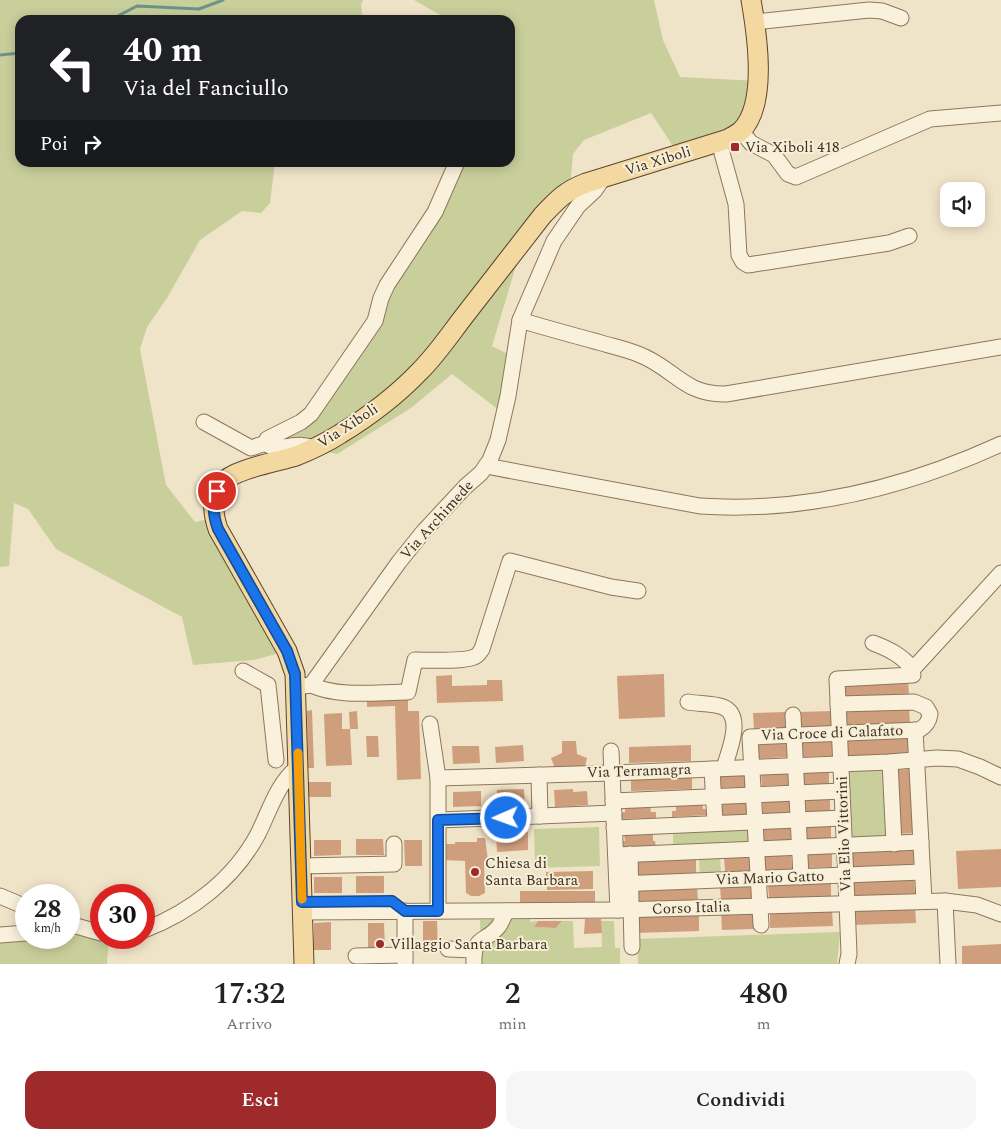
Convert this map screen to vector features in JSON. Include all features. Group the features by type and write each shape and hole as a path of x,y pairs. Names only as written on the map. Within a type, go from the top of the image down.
{"main road":[{"path":"741,130 751,114 759,74 758,45 751,0"},
{"name":"Via Xiboli","path":"304,964 297,721 304,686 295,674 287,651 218,529 214,518 214,499 221,484 233,475 296,456 314,448 351,428 401,389 420,371 542,216 570,190 604,177 728,139 741,130"}],"street":[{"path":"755,22 869,10 890,13 901,18"},
{"path":"741,130 751,143 774,155 788,174 796,177 930,119 1001,114"},
{"path":"719,142 736,204 740,255 743,262 748,265 889,243 909,236"},
{"path":"204,422 251,448 266,443 267,439 276,433 301,422 311,414 374,321 387,285 435,212 455,167"},
{"name":"Via Archimede","path":"304,686 424,531 486,466 498,440 508,396 520,320 554,241 578,206 595,190 604,177"},
{"path":"520,320 636,353 654,360 665,367 684,384 711,394 736,393 1001,347"},
{"path":"266,443 273,447 302,444 314,448"},
{"path":"486,466 700,506 735,508 793,504 846,497 879,490 937,470 1001,444"},
{"path":"304,686 336,693 408,692 415,660 474,658 482,649 510,561 611,587 638,591"},
{"path":"913,672 1001,573"},
{"path":"873,643 903,658 913,672 914,702"},
{"path":"243,672 268,685 276,760"},
{"name":"Via Elio Vittorini","path":"847,964 849,954 838,679 913,672"},
{"path":"688,702 723,707 730,713 734,722 734,733 718,768 714,797 715,823"},
{"path":"838,704 914,702 926,707 930,714 930,720 925,726 915,730 924,901"},
{"path":"793,715 801,876"},
{"path":"272,723 297,721"},
{"path":"430,724 438,778 438,911"},
{"name":"Via Croce di Calafato","path":"752,767 750,736 915,730"},
{"path":"611,751 614,814 623,854 624,909 632,947"},
{"name":"Via Terramagra","path":"438,778 841,764 937,758 958,760 980,767 1001,777"},
{"path":"890,762 894,844"},
{"path":"155,926 184,910 218,886 238,864 257,836 281,783 298,766"},
{"path":"752,767 761,925"},
{"path":"539,775 540,816"},
{"path":"438,820 614,814 714,797 842,791"},
{"path":"614,814 663,825 843,818"},
{"path":"663,825 664,853"},
{"path":"623,854 921,842"},
{"path":"301,866 394,864 394,844"},
{"name":"Via Mario Gatto","path":"624,884 922,872"},
{"path":"0,896 15,902"},
{"path":"945,901 948,964"},
{"name":"Corso Italia","path":"302,907 384,906 405,911 507,911 945,901 977,904 1001,914"},
{"path":"356,956 405,960 405,911"},
{"path":"448,949 474,957 480,940 499,925 507,911"},
{"path":"0,935 15,934"}],"green space":[{"path":"0,0 363,0 361,5 362,15 15,15 15,167 274,167 270,203 261,213 242,211 200,240 167,298 147,327 140,349 166,485 195,522 214,518 287,651 254,660 193,665 182,617 56,549 28,509 14,503 9,566 0,567"},
{"path":"414,0 654,0 663,40 680,77 758,81 741,131 679,155 651,113 584,140 573,154 570,190 524,239 492,346 514,357 504,414 452,374 411,408 337,454 267,439 325,394 455,167 515,167 515,15 440,15"},
{"path":"888,765 891,840 847,842 845,766"},
{"path":"599,827 600,866 535,868 534,829"},
{"path":"750,827 751,843 673,846 673,830"},
{"path":"720,857 721,872 700,874 699,858"},
{"path":"530,919 530,922 538,921 535,927 556,928 562,921 573,921 574,948 602,947 601,921 614,921 615,948 620,948 620,964 481,964 480,920"},
{"path":"840,932 837,964 638,964 637,939"},
{"path":"80,933 90,935 90,949 108,949 107,964 0,964 0,940 15,939 15,949 80,949"}],"building":[{"path":"664,674 665,717 619,719 617,676"},
{"path":"452,675 452,686 487,685 487,680 502,680 503,701 437,703 436,676"},
{"path":"908,679 909,695 845,697 845,681"},
{"path":"408,695 408,711 419,711 421,779 397,780 395,706 367,707 367,697"},
{"path":"909,708 910,724 846,726 846,710"},
{"path":"312,710 314,768 308,768 307,711"},
{"path":"357,711 358,729 350,729 349,712"},
{"path":"832,711 832,727 799,728 799,712"},
{"path":"785,712 786,728 754,729 753,713"},
{"path":"342,713 342,729 350,729 352,765 326,766 324,714"},
{"path":"366,736 378,736 379,757 367,757"},
{"path":"910,737 910,754 847,756 847,739"},
{"path":"833,739 834,756 801,757 800,740"},
{"path":"562,741 576,741 577,754 587,758 584,771 570,766 556,771 551,758 562,753"},
{"path":"786,741 787,757 755,759 755,742"},
{"path":"523,745 524,761 496,763 495,747"},
{"path":"691,745 691,761 629,763 629,747"},
{"path":"452,746 479,746 480,763 453,764"},
{"path":"911,769 913,833 898,834 896,770"},
{"path":"829,770 829,784 802,785 801,771"},
{"path":"788,771 789,785 762,786 761,772"},
{"path":"747,772 748,787 721,788 720,774"},
{"path":"692,774 692,789 631,791 631,776"},
{"path":"308,782 331,782 331,797 309,797"},
{"path":"524,789 525,806 497,807 497,790"},
{"path":"573,789 573,792 587,791 588,805 555,807 554,790"},
{"path":"481,791 481,806 453,807 453,792"},
{"path":"830,797 830,811 803,813 803,798"},
{"path":"789,799 790,813 763,814 762,800"},
{"path":"749,800 750,815 722,816 722,801"},
{"path":"702,803 703,809 708,809 708,815 672,817 672,811 676,811 676,804"},
{"path":"650,805 651,812 656,812 656,818 621,819 620,813 625,812 625,806"},
{"path":"831,825 831,840 804,841 803,827"},
{"path":"790,827 791,841 764,842 764,828"},
{"path":"528,832 528,850 497,852 496,833"},
{"path":"653,833 653,841 655,841 656,847 622,848 622,841 625,841 624,834"},
{"path":"477,838 485,838 488,860 484,861 485,893 479,896 471,896 466,893 465,861 443,860 443,844 477,842"},
{"path":"356,839 383,839 384,855 356,855"},
{"path":"314,840 341,840 341,855 314,856"},
{"path":"404,840 422,840 422,866 405,866"},
{"path":"1001,849 1001,887 958,889 956,851"},
{"path":"913,850 914,865 852,868 851,852"},
{"path":"832,853 832,867 805,868 805,854"},
{"path":"791,854 792,869 765,870 765,856"},
{"path":"751,856 752,871 725,872 724,857"},
{"path":"696,858 696,873 636,876 635,861"},
{"path":"593,871 593,889 547,890 546,872"},
{"path":"356,876 384,876 384,893 356,893"},
{"path":"314,877 342,877 342,893 314,893"},
{"path":"914,878 915,894 853,897 852,881"},
{"path":"831,881 831,897 769,899 768,884"},
{"path":"751,884 752,900 721,901 720,885"},
{"path":"697,886 698,901 635,904 634,888"},
{"path":"520,891 595,891 595,905 520,905"},
{"path":"915,907 916,923 854,925 854,909"},
{"path":"832,910 833,926 770,928 770,912"},
{"path":"753,912 754,929 722,930 721,913"},
{"path":"699,914 699,931 636,933 635,917"},
{"path":"585,919 601,919 602,933 584,934"},
{"path":"423,921 437,921 438,949 423,950"},
{"path":"538,921 562,921 556,928 534,927"},
{"path":"331,922 331,950 314,950 314,923"},
{"path":"368,923 384,923 385,949 368,950"},
{"path":"1001,944 1001,964 962,964 962,946"}],"waterway":[{"path":"120,15 137,6 199,9 223,0"},
{"path":"0,55 15,54"}],"slow traffic":[{"path":"298,753 302,899"}],"place":[{"name":"Via Xiboli 418","path":"735,147"},
{"name":"Chiesa di Santa Barbara","path":"475,872"},
{"name":"Villaggio Santa Barbara","path":"380,944"}],"route":[{"path":"217,491 213,508 218,529 287,651 295,674 302,902 392,901 405,911 438,911 438,820 506,818"}]}
